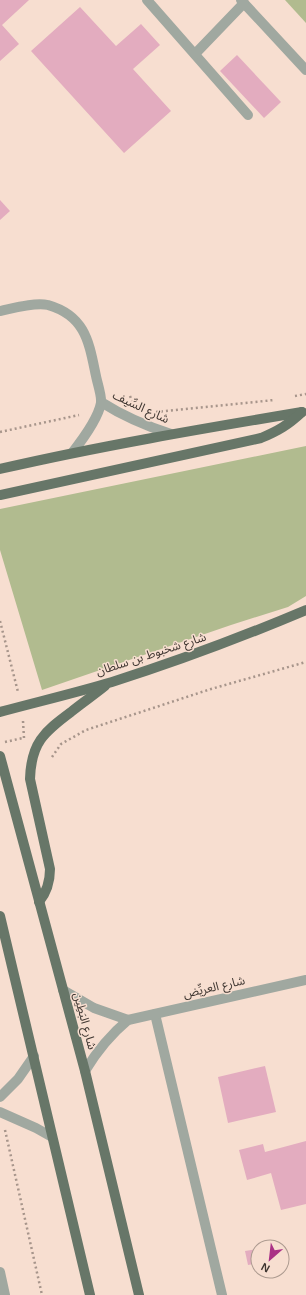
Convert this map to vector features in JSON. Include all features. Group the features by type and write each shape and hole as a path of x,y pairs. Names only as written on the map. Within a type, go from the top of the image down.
{"main road":[{"path":"0,469 72,453 171,434 304,412"},
{"path":"0,495 261,438 290,424 304,412"},
{"name":"شارع شخبوط بن سلطان","path":"0,712 111,682 181,659 306,610"},
{"path":"39,902 48,886 50,869 30,779 32,757 36,747 48,730 111,682"},
{"name":"شارع البَطِين","path":"0,756 85,1071 138,1295"},
{"path":"0,916 90,1295"}],"street":[{"path":"147,0 248,115"},
{"path":"195,54 243,2 306,70"},
{"name":"شارع السِّيف","path":"0,311 27,305 47,305 65,312 80,324 88,341 101,402 92,424 72,453"},
{"name":"شارع السِّيف","path":"101,402 135,421 156,430 171,434"},
{"name":"شارع العريِّض","path":"85,1071 104,1043 115,1030 128,1020 306,980"},
{"path":"63,990 94,1008 128,1020"},
{"path":"155,1014 222,1295"},
{"path":"0,1097 18,1079 34,1056"},
{"path":"1,1112 52,1137"},
{"path":"0,1272 6,1295"}],"path":[{"path":"294,396 306,394"},
{"path":"130,396 133,405"},
{"path":"151,412 282,399"},
{"path":"0,432 84,414"},
{"path":"0,621 22,706 24,738 0,743"},
{"path":"52,757 61,744 86,730 211,689 306,662"},
{"path":"1,1112 42,1295"}],"green space":[{"path":"285,0 306,0 306,23"},
{"path":"306,446 306,596 288,607 42,690 0,550 0,509"}],"building":[{"path":"0,0 29,0 2,25 19,44 0,61"},
{"path":"80,7 116,46 141,24 160,45 133,69 171,111 124,153 31,51"},
{"path":"237,55 281,102 264,118 220,71"},
{"path":"0,200 10,211 0,220"},
{"path":"265,1066 276,1112 228,1123 218,1077"},
{"path":"306,1141 306,1204 281,1210 271,1173 247,1180 239,1150 263,1144 265,1152"},
{"path":"250,1250 250,1265 248,1265 245,1251"}]}
